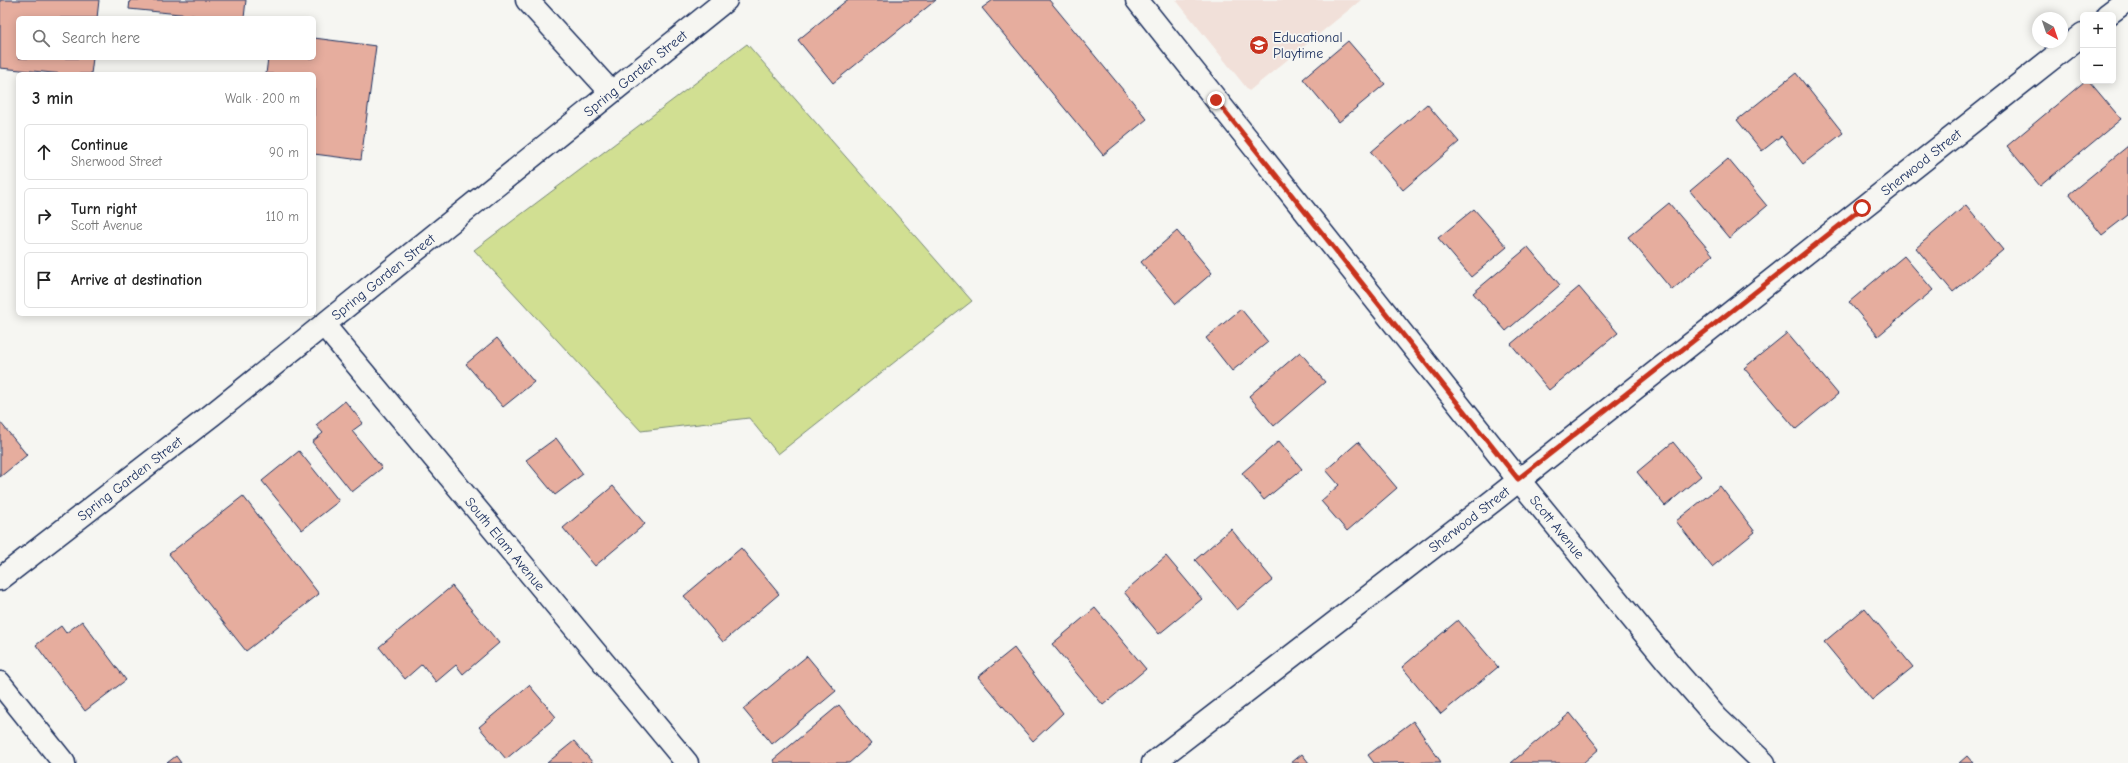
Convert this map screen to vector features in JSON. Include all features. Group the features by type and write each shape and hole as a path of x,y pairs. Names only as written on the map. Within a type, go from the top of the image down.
{"street":[{"path":"527,0 610,92"},
{"name":"Spring Garden Street","path":"0,579 213,414 610,92 726,0"},
{"name":"Scott Avenue","path":"1137,0 1518,479 1668,662 1717,718 1764,763"},
{"name":"Sherwood Street","path":"1153,763 1518,479 2080,36"},
{"name":"South Elam Avenue","path":"324,325 687,763"},
{"path":"0,683 64,763"}],"shaded area":[{"name":"Educational Playtime","path":"1176,0 1361,0 1249,91"}],"green space":[{"path":"747,44 972,301 778,454 749,418 641,431 474,250"}],"building":[{"path":"0,0 99,0 97,16 16,16 16,60 93,60 91,72 43,72 0,68"},
{"path":"130,0 246,0 244,16 200,16 129,9"},
{"path":"847,0 936,0 833,83 798,40"},
{"path":"993,0 1049,0 1147,119 1103,155 982,8"},
{"path":"316,38 376,46 361,160 316,154 316,72 266,72 268,60 316,60"},
{"path":"1348,41 1385,84 1339,122 1303,79"},
{"path":"1796,73 1843,133 1803,164 1781,136 1762,151 1737,120"},
{"path":"2081,84 2092,84 2121,119 2040,186 2007,146"},
{"path":"1427,104 1459,142 1403,190 1371,152"},
{"path":"2128,146 2128,215 2102,235 2069,194"},
{"path":"1728,159 1767,206 1729,238 1690,191"},
{"path":"1669,203 1713,255 1672,290 1628,237"},
{"path":"1966,205 2003,250 1953,292 1916,248"},
{"path":"1474,209 1507,247 1471,277 1438,238"},
{"path":"1177,231 1212,273 1176,304 1141,262"},
{"path":"1528,247 1560,285 1506,331 1473,293"},
{"path":"1904,256 1933,290 1878,336 1849,302"},
{"path":"1579,287 1618,333 1549,390 1511,344"},
{"path":"1241,309 1268,342 1232,371 1206,338"},
{"path":"1787,333 1838,394 1796,429 1744,368"},
{"path":"497,338 534,382 503,407 466,364"},
{"path":"1300,352 1325,382 1274,426 1249,396"},
{"path":"345,401 363,423 352,431 382,468 352,492 312,442 323,433 316,425"},
{"path":"0,422 27,455 0,477"},
{"path":"556,438 583,474 555,495 526,460"},
{"path":"1279,441 1302,469 1264,500 1242,473"},
{"path":"1358,442 1397,488 1347,531 1321,501 1339,485 1326,470"},
{"path":"1673,442 1701,476 1665,506 1637,472"},
{"path":"299,451 339,501 302,530 262,481"},
{"path":"613,486 645,524 595,566 563,528"},
{"path":"1720,486 1755,532 1712,567 1676,521"},
{"path":"243,496 319,594 246,651 169,554"},
{"path":"1231,529 1273,580 1237,610 1195,560"},
{"path":"741,548 779,594 723,642 684,596"},
{"path":"1166,556 1202,599 1159,634 1124,592"},
{"path":"452,586 499,643 463,674 456,665 436,682 422,664 405,679 379,647"},
{"path":"1095,608 1146,669 1103,705 1052,644"},
{"path":"1865,608 1913,667 1872,700 1824,642"},
{"path":"1458,620 1498,667 1441,714 1402,667"},
{"path":"82,621 126,680 85,711 36,645 61,626 66,633"},
{"path":"1014,648 1063,713 1033,741 978,677"},
{"path":"807,656 836,691 772,744 743,709"},
{"path":"529,685 556,717 506,759 479,727"},
{"path":"839,705 871,744 849,763 775,763 773,760"},
{"path":"1570,713 1599,749 1583,763 1511,763"},
{"path":"1413,721 1441,762 1374,763 1368,755"},
{"path":"574,741 593,763 547,763"},
{"path":"1302,754 1309,763 1291,763"},
{"path":"176,756 181,763 167,763"},
{"path":"1967,756 1973,763 1959,763"}],"place":[{"name":"Educational Playtime","path":"1259,45"}],"route":[{"path":"1216,100 1518,479 1862,208"}]}
